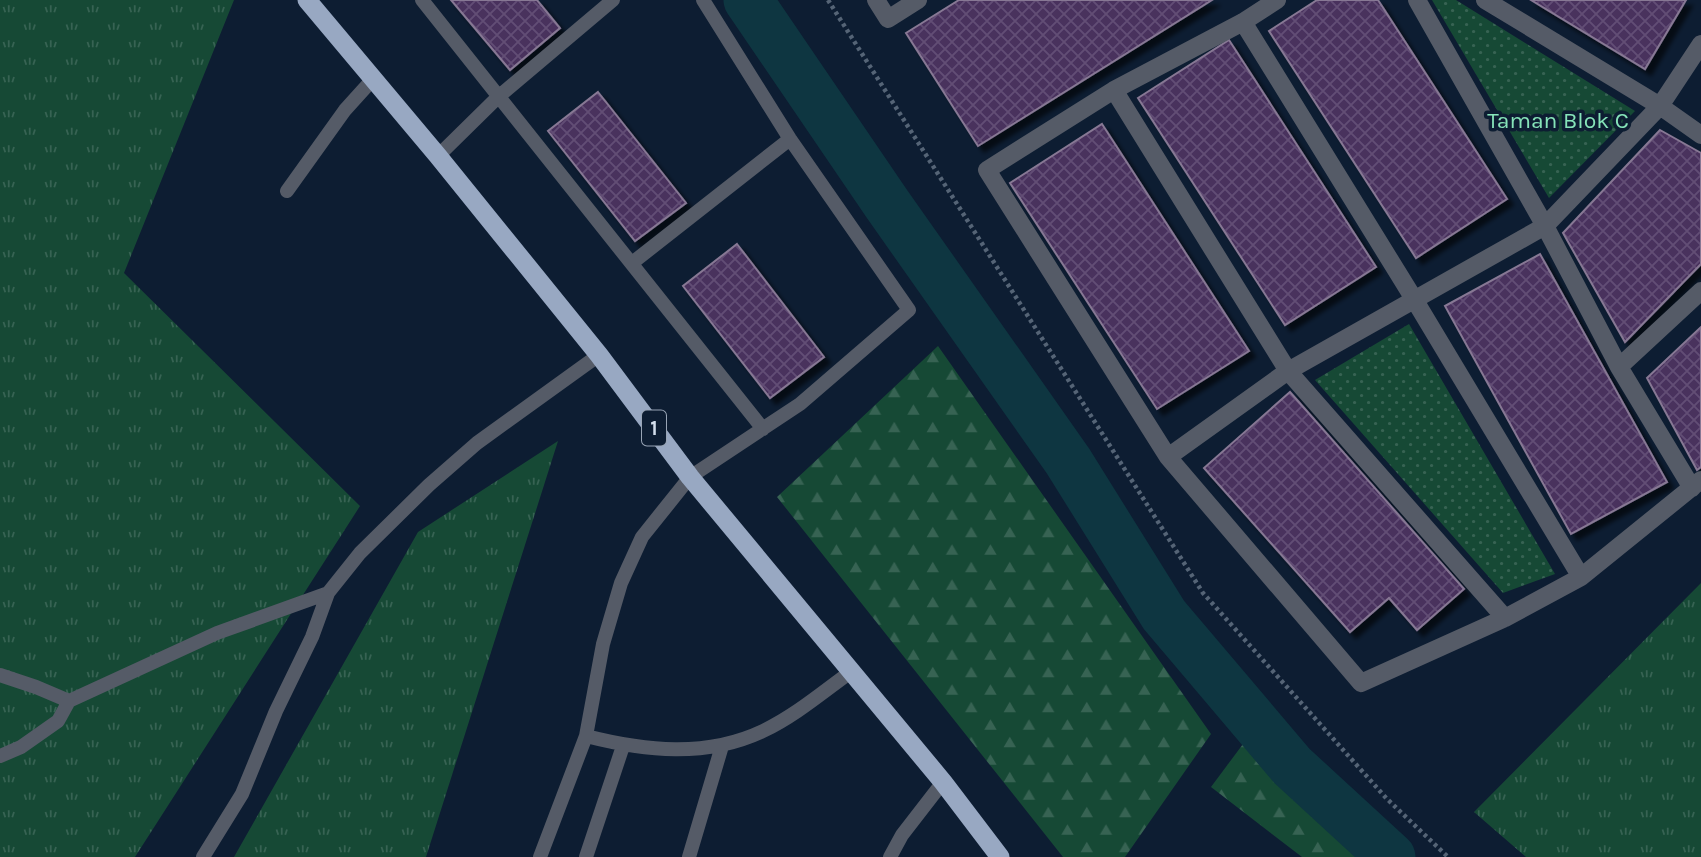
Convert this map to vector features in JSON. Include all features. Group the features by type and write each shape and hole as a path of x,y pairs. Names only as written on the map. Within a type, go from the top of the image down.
{"highway":[{"name":"1","path":"307,0 438,156 598,355 690,477 943,782 1000,857"}],"street":[{"path":"876,0 888,19 918,0"},
{"path":"1277,0 1243,22 1114,90 987,170 1168,457 1361,684 1505,618 1581,577 1696,484 1619,367 1545,226 1417,0"},
{"path":"1485,0 1701,135"},
{"path":"1243,22 1581,577"},
{"path":"1168,457 1287,371 1545,226 1660,107 1701,44"},
{"path":"1114,90 1287,371 1505,618"},
{"path":"1619,367 1701,291"}],"lane":[{"path":"422,0 763,429"},
{"path":"438,156 498,97 613,0"},
{"path":"540,857 586,736 603,644 621,583 642,537 690,477 800,404 909,310 790,139 703,0"},
{"path":"287,191 345,110 373,79"},
{"path":"632,262 790,139"},
{"path":"203,857 242,794 276,711 312,637 328,593 360,553 429,485 477,443 598,355"},
{"path":"0,756 21,747 58,721 69,701 217,633 328,593"},
{"path":"586,736 623,746 671,751 722,746 765,730 852,671"},
{"path":"0,675 69,701"},
{"path":"586,857 623,746"},
{"path":"689,857 722,746"},
{"path":"890,857 902,835 943,782"}],"path":[{"path":"828,0 1203,593 1387,799 1448,857"}],"green space":[{"path":"0,0 234,0 124,273 360,506 135,857 0,857"},
{"name":"Taman Blok C","path":"1432,0 1456,0 1635,111 1549,198"},
{"path":"1409,324 1555,574 1503,593 1315,380"},
{"path":"938,346 1211,734 1125,857 1063,857 777,497"},
{"path":"558,441 426,857 234,857 418,532"},
{"path":"1701,583 1701,857 1526,857 1474,812"},
{"path":"1246,740 1370,857 1302,857 1211,787"}],"building":[{"path":"451,0 537,0 560,28 510,70"},
{"path":"959,0 1212,0 978,146 906,33"},
{"path":"1317,0 1378,0 1507,199 1416,258 1269,31"},
{"path":"1531,0 1686,0 1645,69"},
{"path":"1229,40 1376,267 1285,325 1138,98"},
{"path":"598,92 686,203 635,241 548,131"},
{"path":"1102,124 1249,351 1157,409 1010,183"},
{"path":"1660,130 1701,153 1701,264 1625,342 1563,233"},
{"path":"737,244 824,357 770,398 683,286"},
{"path":"1540,254 1667,482 1571,534 1445,306"},
{"path":"1701,327 1701,467 1697,470 1647,378"},
{"path":"1290,392 1464,589 1417,630 1389,598 1350,632 1204,468"}],"waterway":[{"path":"748,0 887,204 1068,461 1164,615 1292,766 1391,857"}]}
